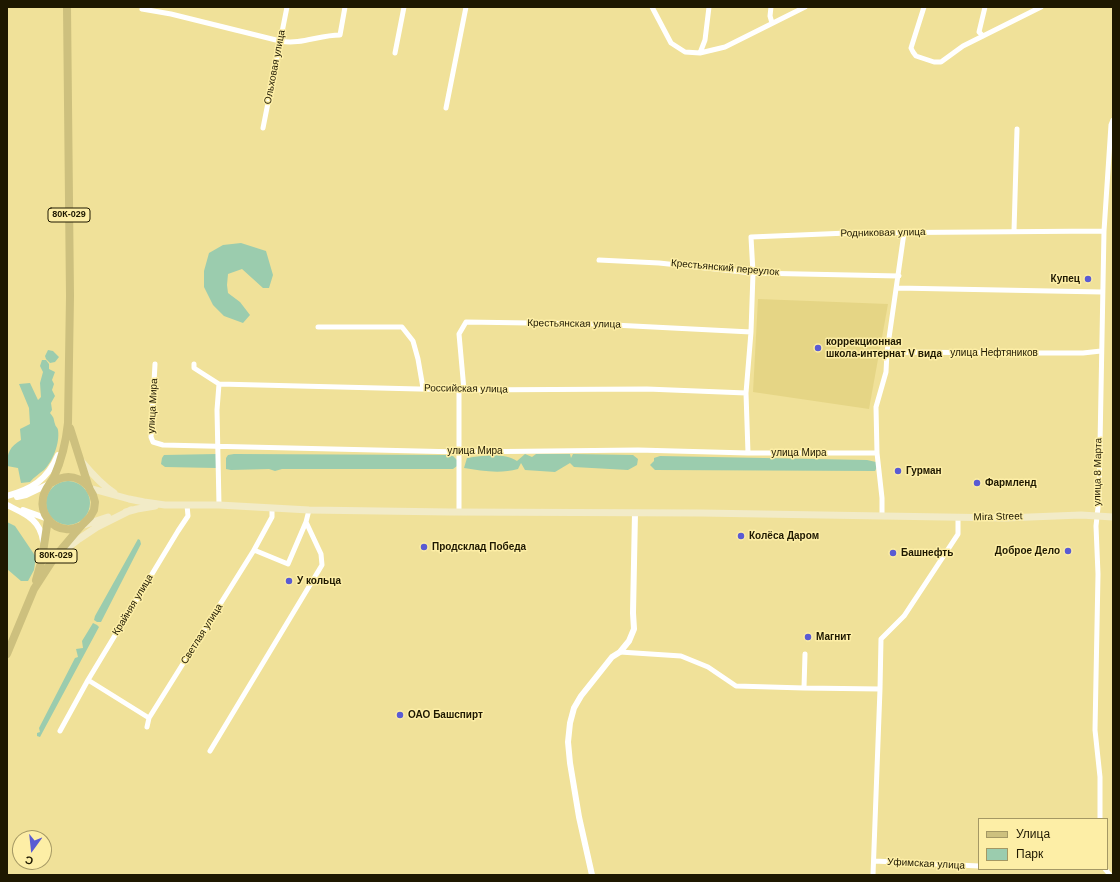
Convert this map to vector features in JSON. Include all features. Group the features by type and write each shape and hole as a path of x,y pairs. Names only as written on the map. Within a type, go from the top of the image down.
{"main road":[{"name":"80К-029","path":"7,654 34,588 44,546 48,519 42,505 43,497 59,466 67,440 70,296 67,7"},
{"name":"80К-029","path":"34,588 54,558 90,517 94,510 95,502 93,494 82,462 74,445 68,423"},
{"path":"82,462 93,476 103,485 114,493 129,499"},
{"path":"51,484 58,479 67,477 75,478 83,481 90,488 129,499 165,505 218,505 309,510 882,516"},
{"path":"48,519 59,528 74,529 131,510 165,505"},
{"path":"54,558 97,527 131,510"},
{"name":"Mira Street","path":"882,516 1005,518 1082,515 1113,517"}],"street":[{"path":"143,7 142,9 171,14 287,43 297,43 329,35 340,35 345,7"},
{"name":"Ольховая улица","path":"263,128 287,7"},
{"path":"395,53 404,7"},
{"path":"446,108 466,7"},
{"path":"652,7 671,43 685,52 700,53 726,47 805,7"},
{"path":"700,53 705,40 709,7"},
{"path":"771,7 770,16 772,23"},
{"path":"924,7 911,48 916,56 934,62 941,62 963,46 1041,7"},
{"path":"983,36 979,32 986,7"},
{"name":"улица 8 Марта","path":"1100,818 1100,777 1095,730 1098,574 1097,516 1099,498 1104,231 1112,123"},
{"path":"1014,231 1017,129"},
{"name":"Родниковая улица","path":"753,273 751,237 848,233 1104,231"},
{"path":"882,516 882,498 877,453 876,406 886,372 887,352 904,233"},
{"name":"Крестьянский переулок","path":"599,260 659,263 753,273 899,276"},
{"path":"748,453 746,393 751,332 753,273"},
{"path":"897,288 1102,292"},
{"name":"Крестьянская улица","path":"462,390 459,334 466,322 594,324 751,332"},
{"path":"318,326 402,327 413,341 423,388"},
{"name":"улица Нефтяников","path":"887,352 1083,353 1101,351"},
{"name":"улица Мира","path":"155,364 151,437 153,442 163,445 460,452 638,450 748,453 877,453"},
{"path":"194,364 194,368 219,384 217,410 218,505"},
{"name":"Российская улица","path":"219,384 462,390 647,389 746,393"},
{"path":"460,512 462,390"},
{"path":"7,498 31,488 48,474 60,451 68,423"},
{"path":"7,498 13,499 26,495 51,484"},
{"path":"7,504 48,519"},
{"path":"7,504 27,516 39,526 44,546"},
{"name":"Крайняя улица","path":"60,731 88,680 188,516 187,505"},
{"name":"Светлая улица","path":"147,727 150,718 254,550 272,517 272,508"},
{"path":"254,550 288,564 306,522 309,510"},
{"path":"592,875 579,817 570,763 568,742 570,723 574,708 581,696 612,657 620,652 629,641 634,629 635,513"},
{"path":"873,875 881,639 904,616 958,534 958,517"},
{"path":"210,751 322,565 321,554 306,522"},
{"path":"620,652 681,656 708,667 736,686 880,689"},
{"path":"804,688 805,654"},
{"path":"88,680 150,718"},
{"name":"Уфимская улица","path":"874,861 978,866"}],"shaded area":[{"name":"коррекционная школа-интернат V вида","path":"758,299 888,304 869,409 753,392"}],"green space":[{"path":"241,243 266,251 273,275 269,288 263,288 242,269 228,274 228,293 240,302 250,315 243,323 224,316 213,305 204,287 204,271 209,253 223,245"},
{"path":"48,350 53,351 59,357 55,362 50,363 46,359 45,356"},
{"path":"42,360 46,360 49,364 49,369 55,372 52,380 54,384 52,390 55,396 51,403 52,410 50,413 58,430 57,446 53,457 44,470 30,482 21,483 18,468 7,466 10,450 21,440 20,429 30,424 29,408 19,384 30,383 38,400 41,397 40,383 43,372 40,366"},
{"path":"217,454 219,466 216,468 165,467 161,464 164,455"},
{"path":"525,454 532,457 536,454 570,454 571,458 573,454 633,455 638,459 637,465 628,470 574,467 570,463 555,472 525,470 521,463 518,469 511,471 498,472 464,468 467,458 505,456 517,461"},
{"path":"228,455 447,455 453,456 457,460 457,466 453,469 282,469 275,471 269,469 226,469 226,458"},
{"path":"660,456 867,460 876,462 877,467 875,471 655,470 650,465 654,461 654,458"},
{"path":"68,481 80,485 86,491 90,503 86,515 80,521 68,525 56,521 50,515 46,503 50,491 56,485"},
{"path":"7,522 15,526 36,557 34,570 28,581 21,581 7,569"},
{"path":"138,539 140,540 141,544 101,622 97,622 94,620 95,616"},
{"path":"93,623 99,627 40,737 37,736 37,733 40,732 39,728 75,658 78,657 76,649 83,648 82,641"}],"place":[{"name":"Купец","path":"1088,279"},
{"name":"коррекционная школа-интернат V вида","path":"818,348"},
{"name":"Гурман","path":"898,471"},
{"name":"Фармленд","path":"977,483"},
{"name":"Колёса Даром","path":"741,536"},
{"name":"Продсклад Победа","path":"424,547"},
{"name":"Доброе Дело","path":"1068,551"},
{"name":"Башнефть","path":"893,553"},
{"name":"У кольца","path":"289,581"},
{"name":"Магнит","path":"808,637"},
{"name":"ОАО Башспирт","path":"400,715"}]}
